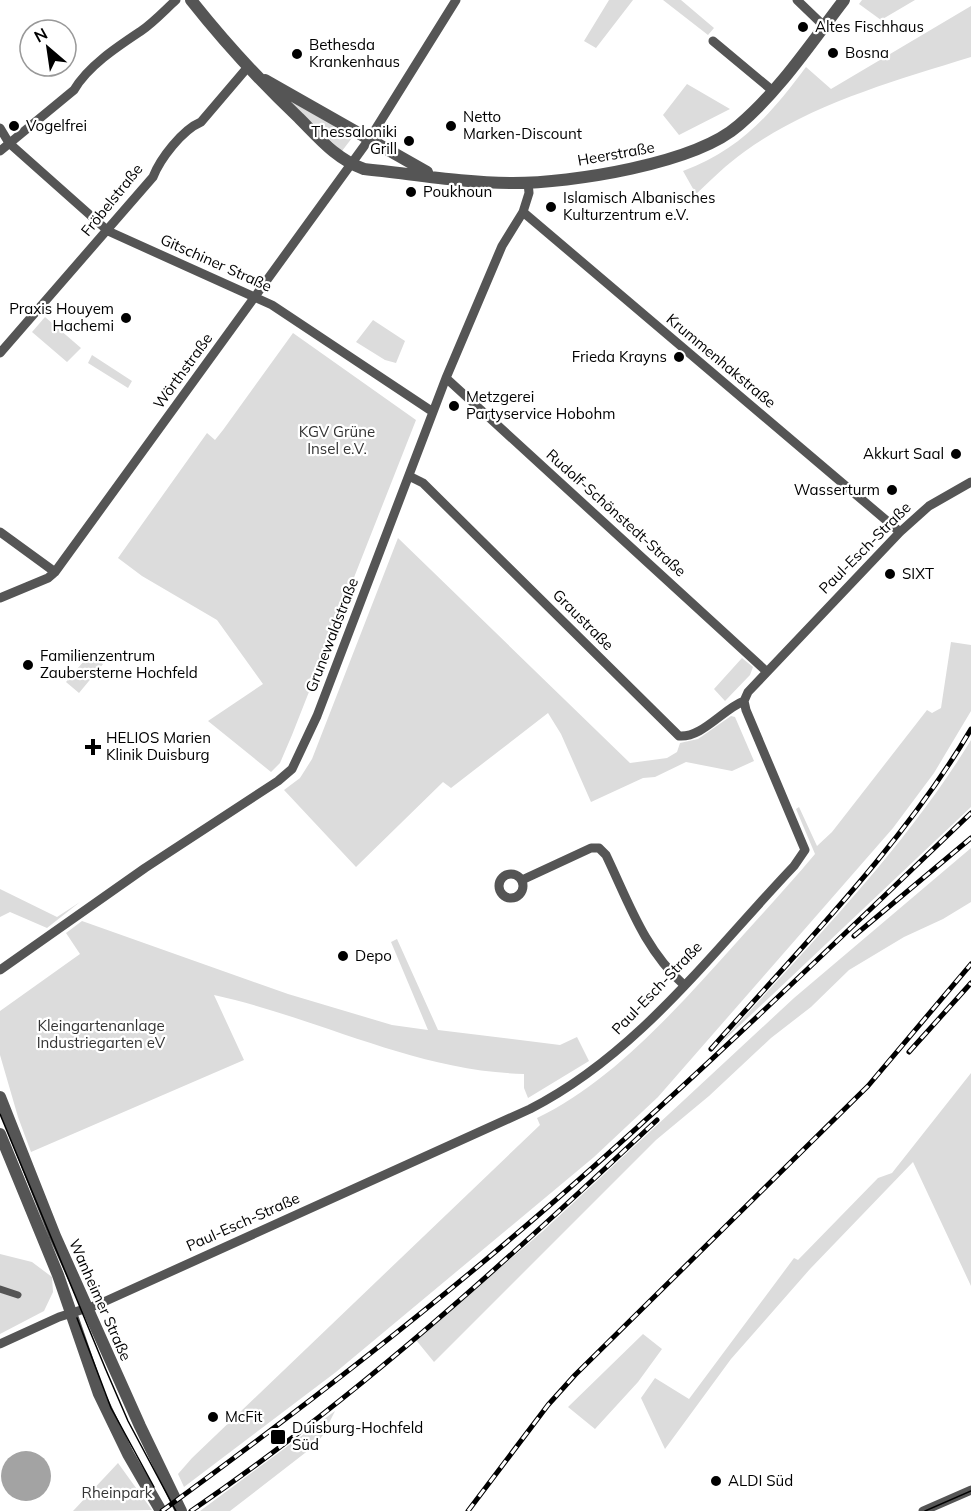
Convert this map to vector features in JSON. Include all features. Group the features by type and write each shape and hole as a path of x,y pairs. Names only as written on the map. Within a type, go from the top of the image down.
{"street":[{"path":"0,151 74,90 80,80 128,38 141,31 176,0"},
{"name":"Heerstraße","path":"191,0 249,70 334,152 351,164 364,169 528,182 625,169 676,158 706,146 738,127 772,91 844,0"},
{"name":"Wörthstraße","path":"0,598 48,578 55,572 370,138 456,0"},
{"path":"797,0 824,26"},
{"path":"712,41 772,91"},
{"name":"Heerstraße","path":"249,70 370,138 419,169 443,177"},
{"name":"Fröbelstraße","path":"0,353 108,231 153,177 158,165 192,126 201,122 249,70"},
{"name":"Gitschiner Straße","path":"0,128 9,143 108,231 256,296 433,412"},
{"name":"Grunewaldstraße","path":"0,970 145,868 292,769 317,716 446,378 502,246 523,212 529,193 528,182"},
{"name":"Krummenhakstraße","path":"523,212 900,532"},
{"name":"Rudolf-Schönstedt-Straße","path":"446,378 766,671"},
{"name":"Graustraße","path":"409,476 423,483 679,736 687,737 696,733 732,706 744,701"},
{"name":"Paul-Esch-Straße","path":"0,1344 546,1101 588,1073 632,1038 794,866 805,850 744,701 747,692 900,532 928,506 971,482"},
{"path":"0,532 55,572"},
{"path":"522,880 591,848 599,848 606,855 652,950 662,965 684,985"},
{"name":"Wanheimer Straße","path":"0,1098 26,1167 87,1307 181,1511"},
{"name":"Wanheimer Straße","path":"0,1134 54,1265 87,1366 107,1413 161,1511"},
{"path":"0,1289 18,1295"},
{"path":"923,1511 971,1490"}],"green space":[{"path":"609,0 633,0 596,48 584,41"},
{"path":"663,0 681,0 714,28 708,35"},
{"path":"862,0 915,0 881,20 859,4"},
{"path":"971,6 971,57 853,96 796,120 744,152 696,194 683,171 721,152 753,129 806,67 831,89"},
{"path":"687,84 730,109 679,135 663,115"},
{"path":"284,95 355,134 342,151 283,98"},
{"path":"45,317 81,348 67,362 32,332"},
{"path":"373,320 405,341 396,363 385,360 356,342"},
{"name":"KGV Grüne Insel e.V.","path":"293,333 416,420 292,735 280,763 271,772 208,721 263,684 217,620 142,576 118,558 207,433 215,440"},
{"path":"92,355 132,381 128,388 88,363"},
{"path":"398,538 630,763 667,758 677,752 680,743 698,739 731,716 735,717 754,761 732,771 686,762 655,777 643,778 591,802 561,734 548,713 451,788 443,782 356,867 284,790 300,778 312,759"},
{"path":"951,642 971,645 971,711 934,773 893,828 658,1097 594,1157 336,1372 184,1487 178,1474 192,1458 540,1125 537,1118 593,1084 619,1063 714,967 815,854 796,809 799,807 817,846 832,832 927,710 932,713 941,708"},
{"path":"90,654 103,664 79,693 66,682"},
{"path":"742,658 753,667 750,675 725,701 714,689"},
{"path":"971,740 971,807 717,1047 884,861 944,782"},
{"path":"971,848 971,902 943,919 904,937 849,970 811,1007 771,1038 709,1096 656,1140 434,1362 416,1340 543,1231 794,998"},
{"path":"0,889 57,917 80,902 47,928 10,912 0,917"},
{"name":"Kleingartenanlage Industriegarten eV","path":"82,921 288,994 392,1025 428,1030 391,942 397,939 438,1030 560,1045 577,1037 589,1061 528,1098 524,1088 524,1074 483,1071 444,1064 214,995 244,1060 31,1152 0,1055 0,1011 80,954 66,933"},
{"path":"971,1073 971,1286 913,1162 810,1269 731,1359 665,1449 641,1398 655,1378 689,1399 794,1258 798,1260 878,1178 892,1173"},
{"path":"0,1254 32,1262 52,1277 53,1292 44,1311 0,1334"},
{"path":"643,1334 662,1349 638,1382 595,1429 568,1407"},
{"path":"335,1411 323,1435 314,1446 230,1511 200,1511"},
{"name":"Rheinpark","path":"118,1463 152,1510 73,1511"}],"shaded area":[{"path":"21,1451 31,1451 44,1458 51,1471 51,1481 44,1494 31,1501 21,1501 12,1497 5,1490 1,1481 1,1471 5,1462 12,1455"}],"tram line":[{"path":"0,1114 128,1421 176,1511"},
{"path":"77,1318 111,1408 154,1487"},
{"path":"925,1511 971,1491"}],"railway":[{"path":"711,1049 882,855 944,772 971,729"},
{"path":"162,1511 376,1349 562,1195 739,1033 971,813"},
{"path":"854,936 971,838"},
{"path":"468,1511 548,1405 575,1375 868,1086 971,964"},
{"path":"909,1052 971,983"},
{"path":"191,1511 253,1467 373,1374 489,1275 657,1120"}],"place":[{"name":"Altes Fischhaus","path":"803,27"},
{"name":"Bosna","path":"833,53"},
{"name":"Bethesda Krankenhaus","path":"297,54"},
{"name":"Vogelfrei","path":"14,126"},
{"name":"Netto Marken-Discount","path":"451,126"},
{"name":"Thessaloniki Grill","path":"409,141"},
{"name":"Poukhoun","path":"411,192"},
{"name":"Islamisch Albanisches Kulturzentrum e.V.","path":"551,207"},
{"name":"Praxis Houyem Hachemi","path":"126,318"},
{"name":"Frieda Krayns","path":"679,357"},
{"name":"Metzgerei Partyservice Hobohm","path":"454,406"},
{"name":"Akkurt Saal","path":"956,454"},
{"name":"Wasserturm","path":"892,490"},
{"name":"SIXT","path":"890,574"},
{"name":"Familienzentrum Zaubersterne Hochfeld","path":"28,665"},
{"name":"HELIOS Marien Klinik Duisburg","path":"93,747"},
{"name":"Depo","path":"343,956"},
{"name":"McFit","path":"213,1417"},
{"name":"Duisburg-Hochfeld Süd","path":"278,1437"},
{"name":"ALDI Süd","path":"716,1481"}]}
